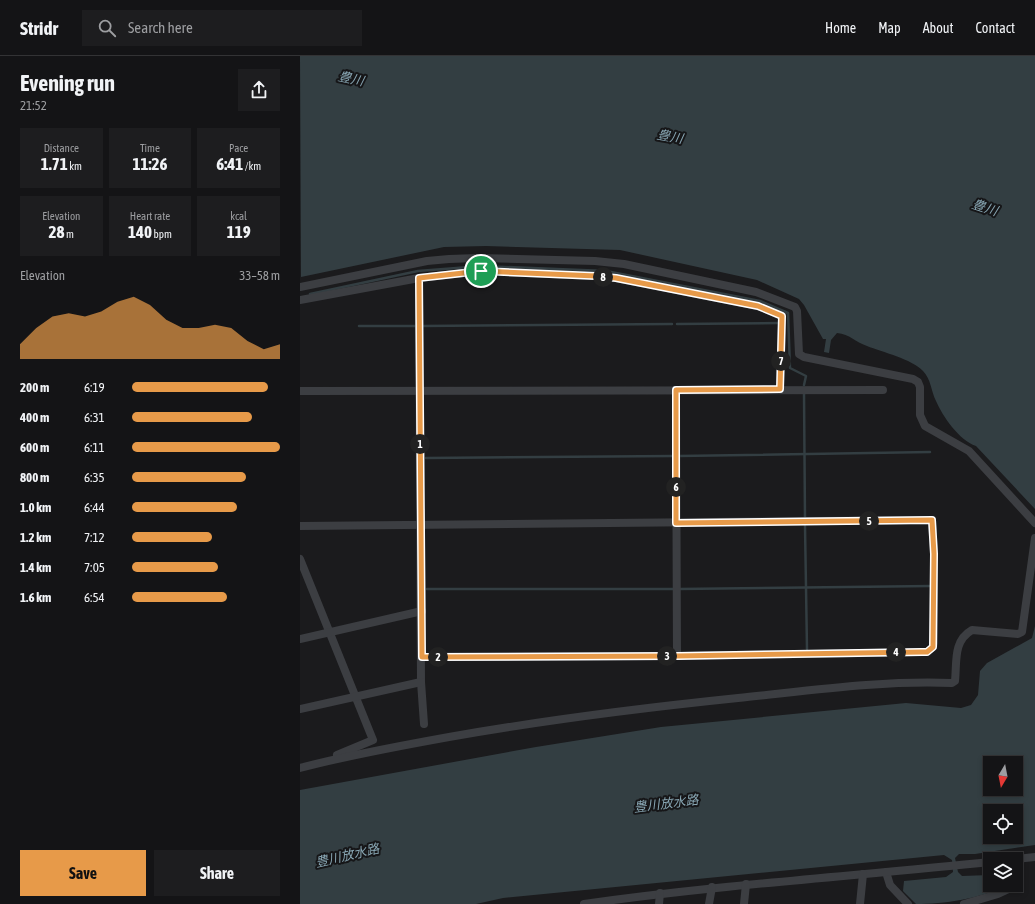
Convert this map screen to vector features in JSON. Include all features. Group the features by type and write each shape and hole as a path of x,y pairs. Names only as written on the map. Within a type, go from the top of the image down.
{"street":[{"path":"300,287 427,261 478,258 595,261 624,264 756,292 795,307 797,311 798,348 800,354 804,357 912,379 918,382 920,387 920,415 925,426 970,451 1035,522"},
{"path":"300,300 419,278 481,271 596,276 758,306 782,316 780,389"},
{"path":"419,278 422,610 421,682 424,724"},
{"path":"300,391 420,392 780,389 883,390"},
{"path":"676,390 677,656"},
{"path":"300,526 932,520 934,554 934,643 933,647 927,652 677,656 422,657"},
{"path":"300,768 328,760 515,726 652,706 855,687 924,682 952,683 955,681 958,646 961,638 965,634 972,630 1018,634 1022,632 1035,538"},
{"path":"300,559 373,740 328,760"},
{"path":"300,639 422,610"},
{"path":"300,709 421,682"},
{"path":"1023,858 1035,857"},
{"path":"584,904 660,893 746,884 983,863"},
{"path":"886,872 890,885 908,904"},
{"path":"860,904 864,874"},
{"path":"744,904 746,884"},
{"path":"709,904 712,888"},
{"path":"964,904 1002,892"},
{"path":"659,904 660,893"}],"water":[{"name":"豊川","path":"300,56 1035,56 1035,509 976,446 964,439 947,421 934,397 928,378 923,371 904,359 863,344 849,336 837,333 831,340 829,353 824,352 826,339 823,339 804,305 799,299 757,280 620,250 486,246 444,247 301,277"},
{"name":"豊川放水路","path":"1035,626 1035,845 975,854 959,854 955,858 958,872 962,876 983,875 983,892 990,892 985,894 950,902 916,904 903,891 904,881 946,877 953,872 952,860 944,855 503,898 476,904 300,904 300,790 536,747 661,727 906,703 961,708 971,705 978,695 980,671 987,663 1032,638"}],"waterway":[{"path":"310,294 418,271 482,266 606,271 760,301 788,313 790,368 806,376 804,385"},
{"path":"677,324 779,323"},
{"path":"422,326 672,324"},
{"path":"359,326 417,326"},
{"path":"804,393 805,519"},
{"path":"679,456 930,452"},
{"path":"426,458 673,456"},
{"path":"805,526 807,649"},
{"path":"679,589 931,586"},
{"path":"427,589 674,589"}],"route":[{"path":"481,271 616,278 674,291 758,306 782,316 780,389 676,390 676,523 932,520 934,528 933,647 927,652 677,656 422,657 419,278 481,271"}]}
